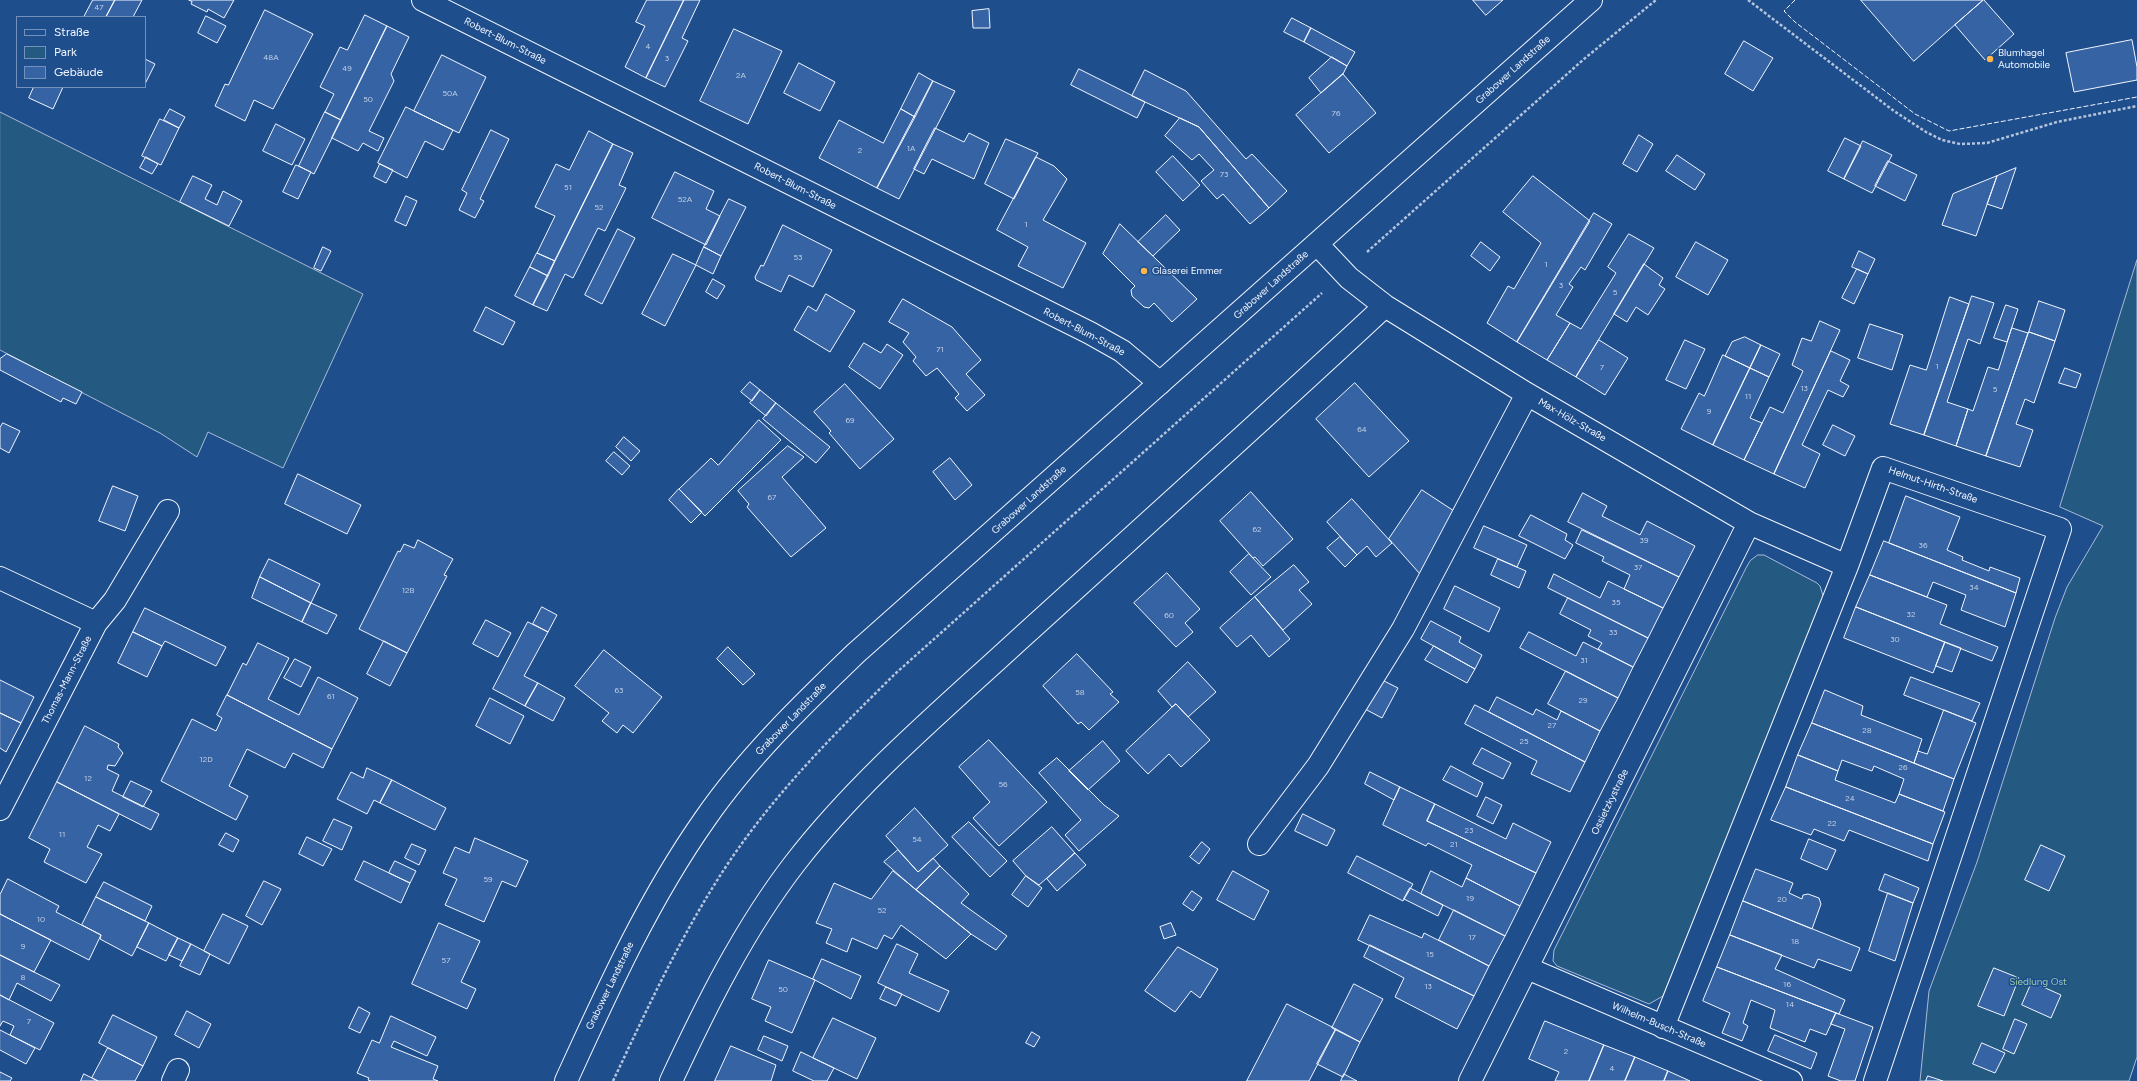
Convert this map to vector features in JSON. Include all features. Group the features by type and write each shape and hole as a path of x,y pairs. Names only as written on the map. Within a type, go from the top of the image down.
{"street":[{"name":"Robert-Blum-Straße","path":"423,0 1090,333 1122,351 1160,383"},
{"name":"Grabower Landstraße","path":"566,1081 625,955 661,886 705,818 758,753 803,704 856,653 1592,0"},
{"name":"Max-Hölz-Straße","path":"1317,244 1344,273 1385,306 1527,394 1749,523 1847,566"},
{"path":"671,1081 701,1018 746,937 793,866 825,826 929,722 1385,306"},
{"path":"1259,844 1318,766 1403,629 1527,394"},
{"name":"Helmut-Hirth-Straße","path":"1847,566 1883,468 2060,529 1875,1081"},
{"path":"96,624 116,600 168,511"},
{"name":"Ossietzkystraße","path":"1470,1081 1749,523"},
{"path":"1663,1027 1847,566"},
{"name":"Thomas-Mann-Straße","path":"0,578 96,624 0,809"},
{"name":"Wilhelm-Busch-Straße","path":"1527,968 1791,1081"}],"path":[{"path":"613,1081 656,990 687,931 728,864 786,788 837,732 896,672 1584,58 1656,0"},
{"path":"1748,0 1894,111 1926,132 1942,140 1960,144 1987,144 2057,122 2137,106"}],"green space":[{"path":"0,112 363,294 283,468 208,432 197,457 160,433 0,350"},
{"name":"Siedlung Ost","path":"2137,260 2137,1057 2129,1081 1920,1081 1929,991 1977,862 2055,618 2067,587 2103,526 2060,507"},
{"path":"1758,555 1764,555 1817,583 1820,586 1824,599 1663,996 1649,1004 1557,966 1553,961 1554,950 1746,568 1750,561"}],"building":[{"path":"93,0 115,0 107,16 85,16"},
{"path":"115,0 142,0 134,16 107,16"},
{"path":"189,0 234,0 224,18 208,9 207,12 191,4 192,2"},
{"path":"647,0 684,0 646,78 625,67 645,26 636,22"},
{"path":"684,0 700,0 682,38 688,41 665,87 646,78"},
{"path":"1473,0 1503,0 1486,15"},
{"path":"1861,0 1983,0 1914,61"},
{"path":"1984,0 2014,34 1985,60 1955,25"},
{"path":"989,9 990,28 973,28 972,11"},
{"path":"265,10 313,34 273,109 254,100 245,121 215,106 225,84 228,85"},
{"path":"365,15 387,26 341,120 325,112 334,94 320,87 340,47 347,50"},
{"path":"206,16 226,26 217,43 198,33"},
{"path":"1292,18 1311,28 1304,42 1284,32"},
{"path":"387,26 409,37 391,74 394,81 369,131 384,138 378,151 363,143 358,151 332,138"},
{"path":"1311,28 1355,52 1347,66 1304,42"},
{"path":"734,29 782,51 748,124 700,101"},
{"path":"2132,40 2137,67 2137,80 2074,92 2066,53"},
{"path":"1744,41 1773,58 1753,91 1725,74"},
{"path":"442,55 486,77 459,133 414,111"},
{"path":"1332,57 1347,66 1343,74 1321,93 1309,78"},
{"path":"146,60 155,64 146,82"},
{"path":"799,63 835,82 820,111 784,93"},
{"path":"1079,69 1145,102 1137,118 1071,85"},
{"path":"1145,70 1186,91 1246,159 1252,154 1287,191 1269,208 1199,127 1132,96"},
{"path":"919,73 933,81 915,117 901,109"},
{"path":"1343,74 1376,113 1329,153 1296,115"},
{"path":"933,81 955,91 899,199 877,188"},
{"path":"34,88 63,88 53,109 29,98"},
{"path":"406,107 453,130 443,150 425,141 407,178 378,163"},
{"path":"170,109 185,117 179,128 164,120"},
{"path":"901,109 915,117 877,188 819,158 839,120 883,143"},
{"path":"325,112 341,120 314,174 299,166"},
{"path":"1180,118 1199,127 1269,208 1250,224 1223,194 1217,199 1201,181 1214,170 1199,154 1192,160 1165,136"},
{"path":"160,119 179,128 161,165 142,156"},
{"path":"276,124 305,139 292,165 263,151"},
{"path":"935,128 964,142 969,133 989,143 974,179 932,159 924,174 914,169"},
{"path":"491,130 509,139 480,199 484,201 475,218 459,210 467,193 462,190"},
{"path":"589,131 613,144 555,261 537,253 555,216 535,207 556,164 569,170"},
{"path":"1639,135 1653,144 1637,172 1623,164"},
{"path":"1845,138 1861,146 1844,179 1828,171"},
{"path":"1006,139 1038,153 1014,199 985,184"},
{"path":"1863,141 1892,155 1872,193 1844,179"},
{"path":"613,144 633,153 619,185 626,188 605,231 598,228 573,278 565,274 547,311 533,305"},
{"path":"1677,155 1705,174 1695,190 1666,171"},
{"path":"1173,156 1200,185 1183,201 1156,172"},
{"path":"146,157 158,164 152,174 140,168"},
{"path":"1036,157 1054,166 1067,179 1043,220 1086,243 1063,288 1018,266 1028,247 997,230"},
{"path":"1888,161 1917,175 1905,201 1875,186"},
{"path":"380,164 393,170 386,183 374,177"},
{"path":"296,165 311,172 298,199 283,192"},
{"path":"2016,168 2002,209 1987,204 1997,176"},
{"path":"675,172 714,191 706,209 720,216 706,245 652,218"},
{"path":"193,176 212,185 205,199 217,205 223,191 242,201 229,226 180,202"},
{"path":"1533,176 1590,221 1517,342 1487,323 1508,286 1514,289 1541,243 1503,212"},
{"path":"1997,176 1976,236 1942,225 1953,194"},
{"path":"406,196 417,201 406,226 395,221"},
{"path":"729,199 746,207 721,256 704,247"},
{"path":"1594,213 1612,224 1585,270 1581,267 1569,284 1573,287 1556,315 1570,323 1547,360 1517,342"},
{"path":"1166,215 1180,230 1153,256 1138,242"},
{"name":"Glaserei Emmer","path":"1120,224 1197,299 1172,322 1154,303 1149,308 1144,307 1132,296 1131,290 1135,286 1103,254"},
{"path":"783,225 832,250 813,287 789,275 781,292 756,280 755,277 761,265 763,266"},
{"path":"618,229 635,238 602,304 585,295"},
{"path":"1629,234 1654,248 1576,377 1547,360 1570,323 1581,329 1616,273 1608,267"},
{"path":"1481,242 1500,257 1490,271 1471,256"},
{"path":"1696,242 1728,260 1708,295 1676,277"},
{"path":"323,247 331,251 321,271 314,268"},
{"path":"704,247 721,256 713,274 696,265"},
{"path":"1859,251 1875,259 1868,274 1852,267"},
{"path":"537,253 555,261 548,276 530,267"},
{"path":"673,254 696,265 665,326 642,314"},
{"path":"1644,264 1663,278 1659,285 1665,289 1648,315 1636,307 1627,322 1614,314"},
{"path":"530,267 548,276 533,305 515,296"},
{"path":"1857,269 1868,274 1854,304 1842,298"},
{"path":"713,279 725,286 717,299 706,292"},
{"path":"826,294 855,311 830,352 794,330 808,306 816,311"},
{"path":"1972,296 1994,303 1980,344 1968,339 1947,402 1968,409 1956,446 1924,435"},
{"path":"1950,297 1969,304 1924,435 1890,424 1910,365 1926,370"},
{"path":"903,299 952,327 981,360 966,374 985,395 967,411 955,398 959,394 937,368 926,376 913,361 916,357 903,342 909,333 889,322"},
{"path":"2039,301 2065,310 2055,341 2029,332"},
{"path":"2006,305 2018,309 2007,342 1994,338"},
{"path":"486,307 515,322 503,345 474,331"},
{"path":"1820,321 1840,330 1774,474 1744,460 1770,407 1783,413 1803,371 1792,365 1802,338 1811,341"},
{"path":"1870,324 1903,335 1892,370 1858,358"},
{"path":"2012,328 2028,333 1986,456 1956,446 1968,409 1973,411 1988,367 1998,370"},
{"path":"2029,332 2055,341 2034,403 2025,399 2016,424 2033,430 2020,467 1986,456"},
{"path":"1745,337 1761,345 1750,368 1725,356 1732,342"},
{"path":"1599,340 1628,358 1605,395 1576,377"},
{"path":"1685,340 1705,349 1686,389 1666,380"},
{"path":"864,343 881,353 887,344 903,355 880,389 849,367"},
{"path":"1761,345 1780,354 1769,377 1750,368"},
{"path":"1831,351 1850,360 1840,381 1849,386 1843,397 1828,390 1802,445 1820,454 1805,488 1774,474"},
{"path":"7,354 82,392 76,404 63,398 61,402 0,370 0,359"},
{"path":"1723,355 1750,368 1713,445 1681,429 1699,393 1704,396"},
{"path":"1750,368 1769,377 1750,418 1762,423 1744,460 1713,445"},
{"path":"2065,368 2081,374 2076,388 2059,383"},
{"path":"750,382 760,390 752,401 741,392"},
{"path":"1355,383 1409,441 1369,477 1316,419"},
{"path":"845,384 894,439 860,469 829,433 831,431 814,412"},
{"path":"760,390 776,403 766,416 750,403"},
{"path":"776,403 830,447 816,463 763,419"},
{"path":"759,420 781,440 705,516 679,489 711,458 718,465"},
{"path":"3,423 20,431 9,453 0,448 0,428"},
{"path":"1833,425 1855,436 1845,456 1823,445"},
{"path":"624,437 640,451 631,461 616,447"},
{"path":"788,446 804,457 782,477 826,528 791,557 747,507 749,504 738,491"},
{"path":"614,452 630,466 622,475 606,461"},
{"path":"950,458 972,485 955,500 933,472"},
{"path":"298,474 361,505 347,534 285,504"},
{"path":"113,486 138,496 125,531 99,521"},
{"path":"679,489 702,512 691,523 669,500"},
{"path":"1422,490 1454,511 1420,574 1389,539"},
{"path":"1251,492 1293,539 1263,566 1255,557 1253,558 1220,521"},
{"path":"1583,493 1607,506 1602,516 1640,535 1647,521 1695,546 1679,577 1568,522"},
{"path":"1906,496 1960,517 1947,550 1963,557 1962,560 1989,571 1990,567 2020,578 2016,593 1889,543"},
{"path":"1352,499 1392,543 1376,557 1367,546 1357,555 1327,522"},
{"path":"1531,515 1567,534 1565,540 1573,545 1565,559 1519,536"},
{"path":"1484,526 1527,545 1517,567 1474,548"},
{"path":"1582,530 1679,577 1663,608 1624,589 1630,575 1602,561 1604,557 1576,543"},
{"path":"1340,537 1357,555 1345,567 1327,548"},
{"path":"418,540 453,559 444,575 447,576 407,653 359,629 398,551 400,552 404,544 414,548"},
{"path":"1884,541 2016,593 2005,627 1961,610 1966,595 1933,582 1927,597 1870,575"},
{"path":"1249,554 1271,577 1251,595 1230,572"},
{"path":"269,559 320,584 311,603 260,577"},
{"path":"1498,559 1526,571 1519,588 1491,575"},
{"path":"1294,565 1309,582 1299,590 1312,604 1283,630 1255,597"},
{"path":"1167,573 1200,609 1185,623 1193,632 1176,647 1134,603"},
{"path":"1554,574 1600,598 1608,581 1663,608 1648,638 1548,588"},
{"path":"1870,575 1947,605 1940,624 1998,647 1992,661 1856,607"},
{"path":"260,577 311,603 302,622 252,598"},
{"path":"1455,586 1500,608 1489,632 1444,609"},
{"path":"1255,597 1290,639 1269,657 1251,635 1237,647 1220,628"},
{"path":"1568,598 1648,638 1633,667 1598,649 1602,643 1588,636 1591,630 1560,614"},
{"path":"311,603 337,615 327,634 302,622"},
{"path":"542,607 557,615 548,632 533,624"},
{"path":"1856,607 1945,642 1933,673 1844,638"},
{"path":"145,608 226,647 216,666 165,641 162,646 133,632"},
{"path":"486,620 511,633 498,657 473,644"},
{"path":"1431,621 1461,637 1459,642 1482,655 1475,669 1421,639"},
{"path":"528,622 548,632 524,676 538,683 525,706 493,689"},
{"path":"133,632 162,646 147,677 118,663"},
{"path":"1529,632 1576,656 1583,642 1633,667 1618,698 1520,648"},
{"path":"384,641 407,653 390,686 367,674"},
{"path":"1945,642 1961,648 1952,672 1936,666"},
{"path":"258,643 289,658 268,699 299,715 318,677 358,698 332,749 227,695 243,663 246,665"},
{"path":"1434,646 1475,669 1467,683 1425,660"},
{"path":"728,647 755,674 743,685 717,659"},
{"path":"604,650 662,697 633,733 623,725 617,733 602,721 609,713 575,686"},
{"path":"1077,654 1113,692 1110,694 1119,702 1089,730 1081,722 1078,724 1043,686"},
{"path":"295,659 311,667 301,687 284,678"},
{"path":"1188,662 1216,692 1188,717 1176,704 1172,707 1158,691"},
{"path":"1566,671 1618,698 1600,731 1548,704"},
{"path":"1911,677 1980,703 1972,721 1904,695"},
{"path":"1380,679 1398,688 1382,718 1365,709"},
{"path":"0,680 34,697 21,723 0,713"},
{"path":"538,683 565,698 553,721 525,706"},
{"path":"1825,690 1863,706 1861,715 1922,739 1914,763 1812,723"},
{"path":"227,695 332,749 323,768 293,753 285,768 247,749 229,786 248,796 236,820 161,781 192,719 216,731 222,718 217,715"},
{"path":"1497,697 1533,715 1536,709 1557,720 1561,711 1600,731 1585,762 1489,712"},
{"path":"490,698 524,716 510,744 476,726"},
{"path":"1176,704 1210,740 1181,767 1169,754 1148,774 1126,751"},
{"path":"1475,705 1585,762 1570,792 1531,774 1537,761 1465,724"},
{"path":"1944,710 1976,723 1954,779 1914,763 1918,751 1927,754"},
{"path":"0,713 21,723 6,752 0,748"},
{"path":"1812,723 1954,779 1943,811 1899,794 1904,779 1874,766 1872,771 1842,760 1838,771 1798,755"},
{"path":"85,726 119,744 118,747 123,753 115,766 108,765 107,769 119,775 112,791 159,814 151,830 57,782"},
{"path":"989,740 1047,802 999,846 973,818 990,802 959,767"},
{"path":"1103,741 1120,761 1088,790 1069,771"},
{"path":"1482,748 1511,763 1503,779 1473,764"},
{"path":"1798,755 1838,771 1835,780 1895,803 1899,794 1945,812 1933,844 1786,787"},
{"path":"1057,758 1104,805 1119,816 1079,851 1065,835 1081,820 1039,773"},
{"path":"1451,766 1483,783 1477,797 1443,780"},
{"path":"367,768 392,780 380,803 374,800 367,814 337,799 351,772 363,778"},
{"path":"1370,772 1400,787 1394,800 1365,784"},
{"path":"392,780 446,808 435,830 380,803"},
{"path":"131,781 152,791 143,807 123,797"},
{"path":"57,782 119,814 110,831 98,825 87,847 102,854 86,883 44,862 50,849 29,838"},
{"path":"1400,787 1435,804 1427,821 1536,873 1520,906 1466,878 1472,865 1428,843 1426,846 1383,825"},
{"path":"1786,787 1933,844 1928,861 1849,830 1844,841 1814,829 1811,835 1771,820"},
{"path":"1486,797 1502,805 1493,824 1477,816"},
{"path":"1435,804 1506,839 1513,823 1551,842 1536,873 1427,821"},
{"path":"915,808 948,845 918,872 886,836"},
{"path":"1303,814 1335,830 1327,846 1295,831"},
{"path":"334,819 352,827 342,850 323,841"},
{"path":"969,822 1007,861 990,877 952,837"},
{"path":"1052,827 1075,853 1039,885 1026,876 1013,861"},
{"path":"226,833 239,840 233,852 219,845"},
{"path":"307,837 332,849 323,866 299,854"},
{"path":"475,838 528,861 516,887 502,881 484,922 445,905 457,879 443,873 455,847 469,853"},
{"path":"1809,839 1836,850 1827,870 1801,859"},
{"path":"1202,842 1210,849 1199,864 1190,857"},
{"path":"412,844 426,850 419,865 405,858"},
{"path":"2041,845 2065,856 2049,891 2025,880"},
{"path":"898,850 918,872 933,858 940,866 916,890 884,862"},
{"path":"1075,853 1086,865 1057,891 1047,879"},
{"path":"1357,856 1413,884 1403,901 1348,873"},
{"path":"364,861 410,883 401,903 355,880"},
{"path":"395,861 416,871 410,883 389,873"},
{"path":"940,866 969,894 961,903 1007,936 996,950 971,934 916,890"},
{"path":"1756,869 1793,883 1789,893 1802,899 1803,895 1808,894 1819,898 1821,904 1812,929 1743,901"},
{"path":"893,871 971,934 946,959 901,925 892,939 884,935 877,949 852,938 847,952 826,943 832,929 816,923 834,883 871,899"},
{"path":"1233,871 1269,891 1254,920 1217,900"},
{"path":"1431,871 1462,887 1466,878 1520,906 1505,936 1421,894"},
{"path":"1885,874 1919,888 1913,903 1879,890"},
{"path":"1026,876 1042,888 1028,907 1012,895"},
{"path":"8,879 59,906 56,912 101,935 89,960 0,914 0,895"},
{"path":"264,881 281,889 262,925 246,916"},
{"path":"104,882 152,906 145,921 96,897"},
{"path":"1410,888 1443,905 1438,916 1404,899"},
{"path":"1192,891 1202,898 1193,911 1183,904"},
{"path":"1888,893 1913,903 1895,961 1869,951"},
{"path":"96,897 149,923 132,956 100,939 101,935 82,925"},
{"path":"1743,901 1860,948 1851,971 1818,959 1814,968 1730,935"},
{"path":"1454,910 1505,936 1489,966 1439,940"},
{"path":"0,914 51,940 34,972 0,955"},
{"path":"223,914 248,926 229,964 204,951"},
{"path":"1370,915 1422,938 1424,933 1489,966 1474,996 1358,940"},
{"path":"149,923 178,938 166,961 137,947"},
{"path":"439,923 480,941 461,982 476,989 467,1009 412,984"},
{"path":"1171,923 1176,935 1164,939 1160,927"},
{"path":"1730,935 1782,955 1775,969 1845,1000 1839,1014 1717,967"},
{"path":"178,938 191,944 182,961 169,955"},
{"path":"191,944 210,954 200,975 180,966"},
{"path":"897,944 918,954 909,973 949,991 939,1012 878,983"},
{"path":"1370,945 1474,996 1457,1029 1395,997 1404,978 1364,957"},
{"path":"1178,947 1218,969 1200,998 1191,991 1175,1012 1145,991"},
{"path":"0,955 60,985 51,1001 17,983 9,1000 0,995"},
{"path":"822,959 861,976 851,999 813,979"},
{"path":"769,960 815,980 792,1033 765,1021 771,1007 752,999"},
{"path":"1717,967 1836,1013 1826,1035 1810,1029 1805,1042 1770,1028 1775,1010 1751,1000 1743,1023 1748,1026 1742,1041 1722,1033 1730,1013 1703,1001"},
{"path":"1994,968 2019,978 2004,1016 1978,1006"},
{"path":"2032,982 2061,995 2051,1018 2022,1005"},
{"path":"1354,984 1383,999 1360,1042 1332,1028"},
{"path":"886,987 902,994 896,1006 880,999"},
{"path":"0,995 54,1023 40,1050 10,1035 14,1026 3,1021 0,1026"},
{"path":"1287,1004 1336,1029 1309,1081 1247,1081"},
{"path":"359,1007 370,1013 360,1033 349,1028"},
{"path":"187,1011 211,1024 199,1048 175,1035"},
{"path":"1836,1013 1873,1027 1855,1081 1841,1081 1828,1076 1845,1029 1831,1024"},
{"path":"113,1015 157,1037 143,1066 99,1043"},
{"path":"391,1016 436,1037 427,1056 394,1041 391,1047 438,1066 433,1079 438,1081 371,1081 368,1080 369,1078 357,1073 372,1040 379,1043"},
{"path":"833,1018 876,1038 857,1079 813,1058"},
{"path":"2015,1019 2027,1024 2014,1054 2003,1049"},
{"path":"1545,1021 1604,1045 1589,1081 1555,1081 1559,1072 1529,1059"},
{"path":"1336,1029 1360,1042 1343,1077 1317,1064"},
{"path":"0,1030 35,1048 26,1064 0,1050"},
{"path":"1032,1032 1040,1037 1034,1047 1026,1043"},
{"path":"1775,1035 1817,1053 1811,1069 1768,1051"},
{"path":"764,1036 788,1046 782,1061 758,1050"},
{"path":"1982,1043 2005,1053 1995,1073 1973,1064"},
{"path":"1604,1045 1635,1057 1625,1081 1589,1081"},
{"path":"731,1046 776,1065 771,1081 715,1081"},
{"path":"108,1048 143,1066 135,1081 98,1081 92,1078"},
{"path":"801,1052 834,1068 827,1081 814,1081 793,1071"},
{"path":"1635,1057 1668,1071 1664,1081 1625,1081"},
{"path":"1668,1071 1690,1081 1664,1081"},
{"path":"0,1072 12,1078 10,1081 0,1081"},
{"path":"84,1074 98,1081 81,1081"},
{"path":"1344,1074 1357,1081 1341,1081"},
{"path":"1928,1076 1943,1081 1926,1081"}],"fence":[{"path":"1795,0 1784,11 1795,22 1915,114 1949,131 2137,97"}],"place":[{"name":"Blumhagel Automobile","path":"1990,59"},
{"name":"Glaserei Emmer","path":"1144,271"}]}
